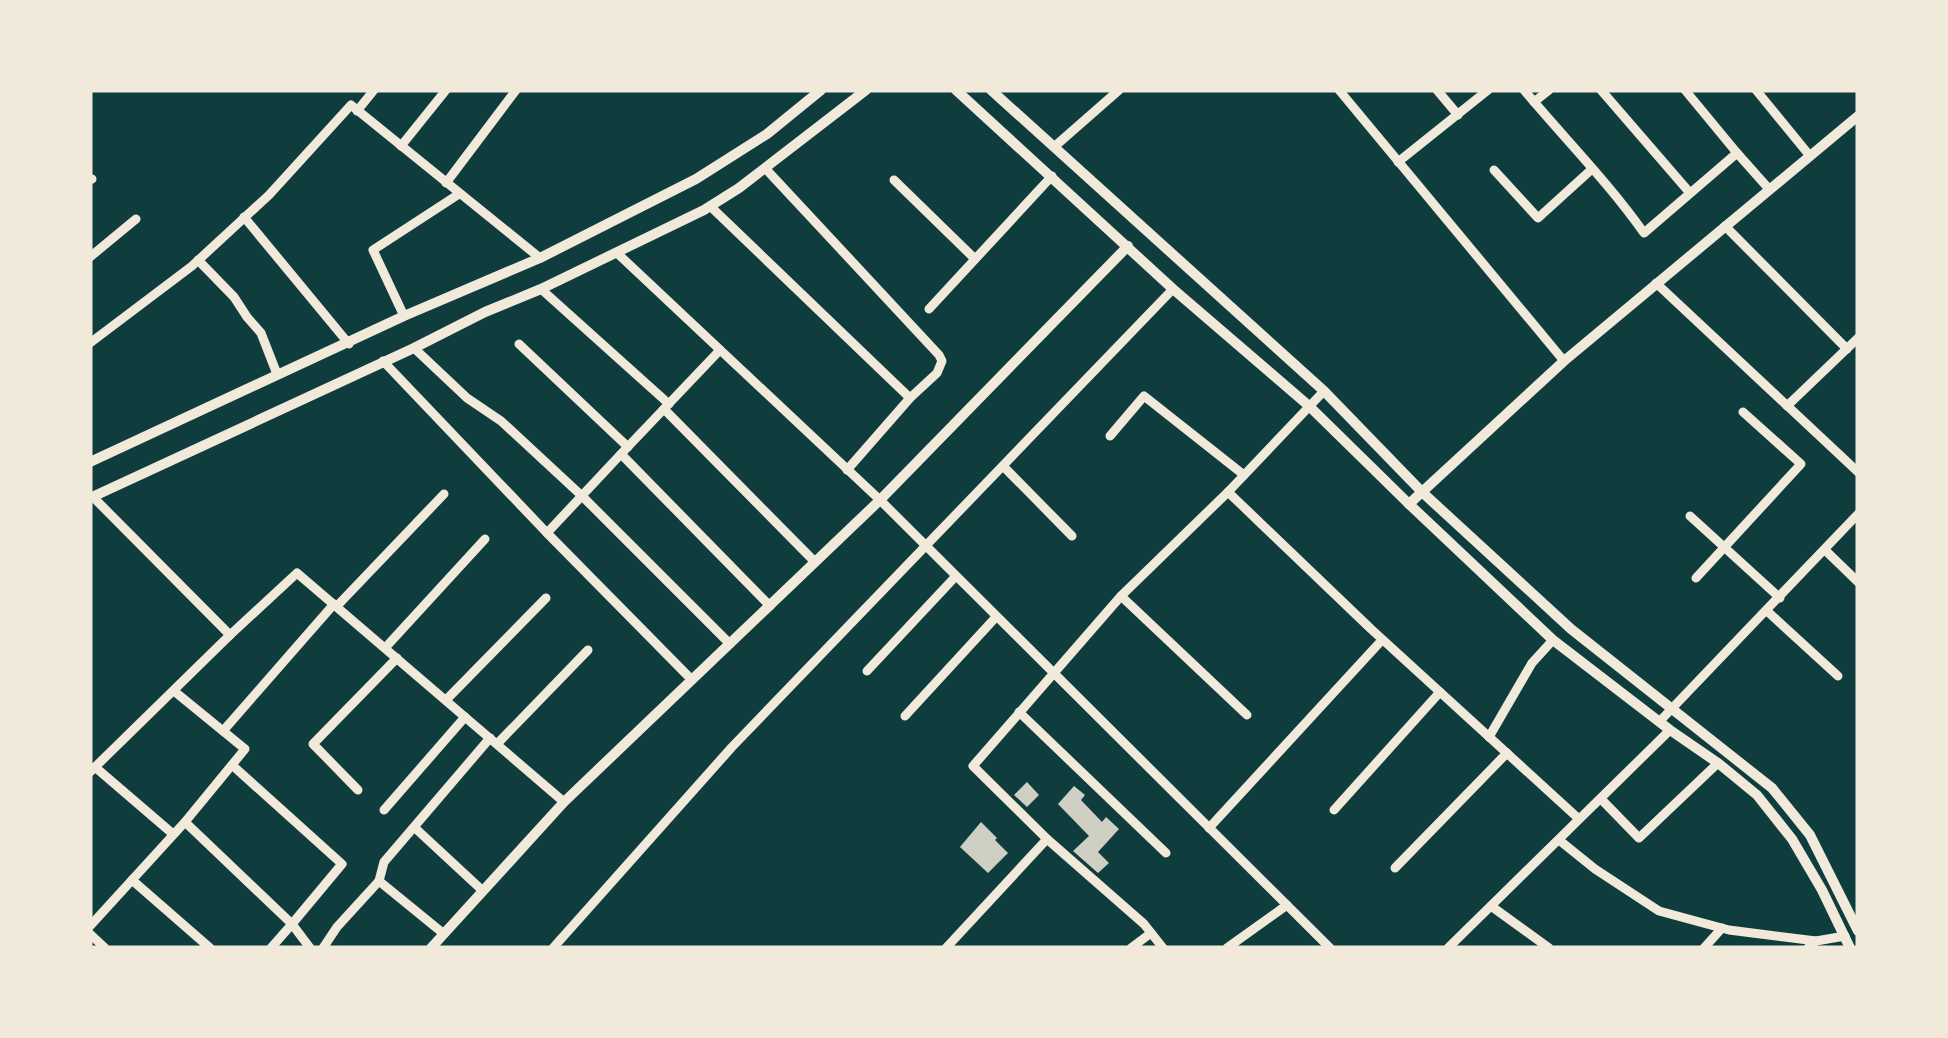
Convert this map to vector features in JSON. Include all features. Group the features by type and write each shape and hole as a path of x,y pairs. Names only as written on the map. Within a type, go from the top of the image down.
{"street":[{"path":"358,111 374,90"},
{"path":"401,146 446,90"},
{"path":"446,183 516,90"},
{"path":"90,462 404,316 540,258 696,179 767,134 821,90"},
{"path":"230,635 91,498 485,312 542,290 710,206 866,90"},
{"path":"956,90 1309,406 1553,640 1718,762 1756,795 1792,839 1850,948"},
{"path":"991,90 1324,391 1422,492 1571,629 1759,776 1810,835 1858,931"},
{"path":"1054,146 1119,90"},
{"path":"1339,90 1564,362"},
{"path":"1437,90 1458,115"},
{"path":"1398,162 1488,90"},
{"path":"1524,90 1618,196 1644,233 1737,153"},
{"path":"1534,102 1549,90"},
{"path":"1601,90 1690,193"},
{"path":"1685,90 1769,190"},
{"path":"1756,90 1810,156"},
{"path":"90,343 198,260 269,195 351,106 540,258"},
{"path":"1408,504 1564,362 1858,116"},
{"path":"765,168 942,361 940,368 848,470"},
{"path":"1494,170 1538,218 1592,169"},
{"path":"930,308 1052,176"},
{"path":"894,180 975,260"},
{"path":"404,316 373,250 459,194"},
{"path":"710,206 910,398"},
{"path":"244,218 349,344"},
{"path":"90,257 136,219"},
{"path":"1725,226 1846,349"},
{"path":"431,948 564,802 880,500 1128,246"},
{"path":"617,252 880,500 1330,948"},
{"path":"198,260 261,332 277,374"},
{"path":"1656,283 1858,472"},
{"path":"553,948 732,746 1173,288"},
{"path":"542,290 667,406 815,562"},
{"path":"1787,406 1858,338"},
{"path":"520,344 770,606"},
{"path":"414,348 466,398 502,421 730,644"},
{"path":"548,533 720,350"},
{"path":"382,361 692,680"},
{"path":"1163,948 973,766 1121,596 1324,391"},
{"path":"1110,436 1144,396 1244,475"},
{"path":"1696,578 1801,464 1743,412"},
{"path":"1849,464 1858,456"},
{"path":"1003,466 1072,536"},
{"path":"1228,492 1579,820"},
{"path":"222,731 335,605 444,494"},
{"path":"1660,722 1858,514"},
{"path":"1690,516 1780,598"},
{"path":"385,648 485,538"},
{"path":"1825,550 1858,582"},
{"path":"173,834 93,770 298,573 564,802"},
{"path":"867,671 956,576"},
{"path":"1121,596 1247,715"},
{"path":"446,700 546,598"},
{"path":"1767,611 1838,676"},
{"path":"905,716 996,616"},
{"path":"1209,828 1382,640"},
{"path":"1489,737 1532,663 1553,640"},
{"path":"323,948 378,881 384,862 414,826 588,650"},
{"path":"358,790 313,744 397,658"},
{"path":"90,926 245,749 174,691"},
{"path":"1334,810 1440,692"},
{"path":"1020,712 1166,853"},
{"path":"384,810 465,717"},
{"path":"1455,946 1670,730"},
{"path":"1394,868 1507,753"},
{"path":"1600,799 1639,838 1718,762"},
{"path":"232,765 342,864 271,948"},
{"path":"185,822 292,924 310,948"},
{"path":"414,826 483,891"},
{"path":"946,948 1048,839"},
{"path":"1558,840 1595,870 1659,911 1812,945 1845,936"},
{"path":"132,880 210,948"},
{"path":"378,881 444,934"},
{"path":"1227,948 1287,905"},
{"path":"1492,906 1549,948"},
{"path":"1704,948 1722,928"},
{"path":"1131,948 1150,933"},
{"path":"90,934 105,948"}],"building":[{"path":"1027,782 1039,795 1027,807 1014,795"},
{"path":"1074,786 1085,795 1081,800 1102,822 1106,817 1119,829 1098,852 1109,863 1098,873 1073,851 1089,836 1058,804"},
{"path":"981,822 1008,853 988,873 960,847"}]}
